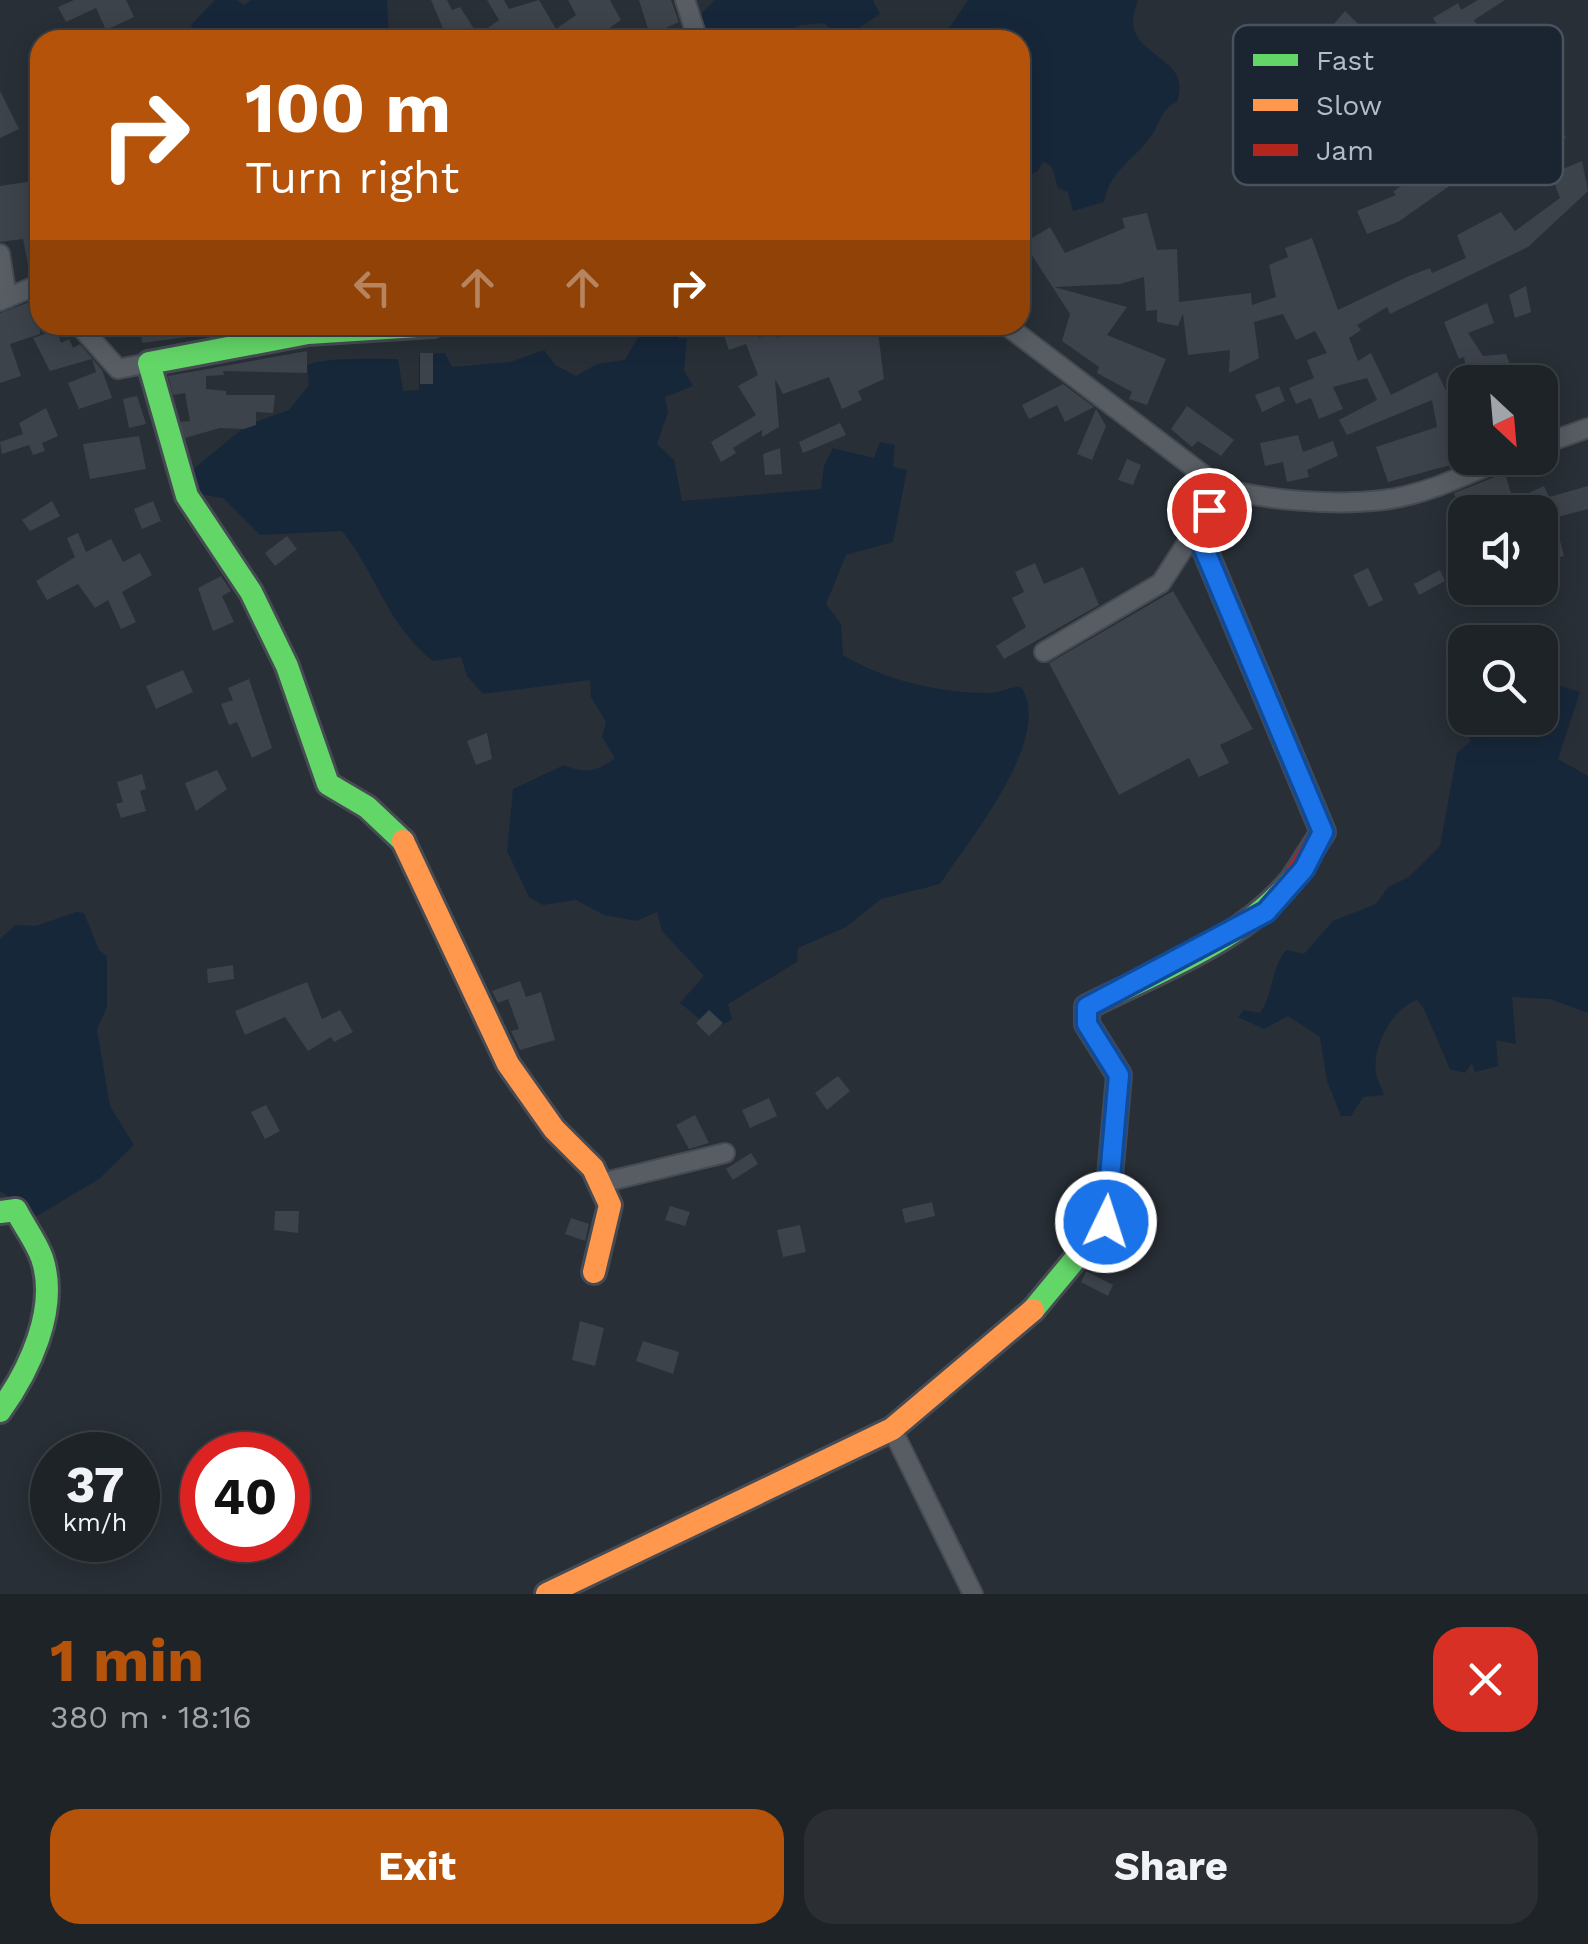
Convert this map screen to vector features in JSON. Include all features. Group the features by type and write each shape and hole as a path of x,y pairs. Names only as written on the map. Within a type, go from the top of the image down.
{"street":[{"path":"685,0 695,30"},
{"path":"0,254 4,300 30,288"},
{"path":"88,335 118,369 297,335"},
{"path":"1019,335 1222,488 1248,494 1382,500 1432,488 1464,475"},
{"path":"149,363 161,417 188,496 250,592 287,666 328,784 367,807 407,845 508,1064 554,1129 593,1168 601,1183 610,1205 594,1272"},
{"path":"1558,439 1588,428"},
{"path":"1044,652 1161,582 1222,488"},
{"path":"547,1594 892,1429 1030,1312 1106,1222 1119,1075 1087,1024 1087,1007 1266,912 1304,869 1323,832 1197,532"},
{"path":"601,1183 725,1153"},
{"path":"0,1212 16,1210 44,1264 40,1335 16,1392 0,1412"},
{"path":"892,1429 972,1594"}],"water":[{"path":"215,0 236,0 244,5 251,0 387,0 388,30 194,30 191,25"},
{"path":"715,0 873,0 880,14 856,30 831,30 824,23 788,30 699,30 693,22"},
{"path":"968,0 1138,0 1133,20 1136,34 1175,72 1179,85 1177,102 1167,109 1149,139 1116,175 1104,202 1073,211 1068,192 1058,188 1052,167 1043,161 1038,171 1030,175 1030,30 948,30"},
{"path":"639,335 687,338 684,370 693,386 665,397 668,412 657,444 674,460 682,501 821,489 824,466 833,448 874,458 880,442 895,445 893,467 907,470 893,542 846,555 826,604 841,624 843,655 877,672 933,688 990,693 1021,687 1028,708 1027,733 1004,788 940,884 881,899 846,927 798,948 797,962 728,1004 732,1019 718,1027 706,1024 680,1003 704,976 662,931 657,912 636,921 604,915 576,900 543,905 529,897 507,851 513,789 564,765 591,770 615,758 602,737 606,722 591,697 590,680 483,694 467,676 461,657 433,661 404,632 342,531 260,535 223,498 191,493 185,476 247,425 289,410 309,385 307,365 316,362 398,359 403,391 419,390 419,354 445,353 452,367 510,362 544,350 555,365 576,376 597,364 625,360"},
{"path":"1558,685 1580,692 1558,759 1588,776 1588,1013 1550,999 1512,997 1516,1044 1496,1040 1498,1066 1475,1072 1472,1063 1465,1073 1450,1069 1417,1000 1399,1011 1377,1051 1376,1073 1384,1095 1363,1097 1351,1116 1341,1116 1327,1081 1320,1037 1288,1016 1264,1029 1238,1017 1244,1010 1260,1013 1286,950 1304,954 1333,921 1376,904 1388,887 1409,877 1440,846 1457,753 1471,741 1469,735 1558,735"},
{"path":"76,912 84,913 99,950 107,956 107,1007 97,1029 110,1106 134,1145 99,1179 37,1216 0,1191 0,939 15,925 36,926"}],"building":[{"path":"74,0 126,0 134,17 106,30 96,8 66,22 58,7"},
{"path":"431,0 447,0 452,10 460,7 475,30 444,30"},
{"path":"487,0 504,0 509,9 539,0 556,29 576,15 568,0 610,0 621,20 607,30 485,30 499,20"},
{"path":"639,0 671,0 679,22 661,30 648,30"},
{"path":"1478,0 1505,0 1474,20 1477,25 1437,25 1433,18 1458,3 1461,10"},
{"path":"1345,11 1359,25 1333,25"},
{"path":"0,91 19,129 0,138"},
{"path":"1582,161 1588,191 1528,247 1390,314 1387,307 1357,325 1361,330 1349,338 1358,361 1371,353 1391,395 1437,372 1448,395 1448,466 1388,482 1376,447 1437,427 1432,400 1347,435 1339,420 1377,400 1367,378 1333,387 1343,409 1319,419 1311,398 1296,404 1289,388 1314,378 1307,360 1327,353 1315,331 1296,340 1283,314 1254,322 1259,358 1229,373 1230,350 1188,355 1183,314 1178,326 1157,322 1157,310 1146,311 1144,277 1120,284 1054,287 1127,307 1107,335 1166,359 1147,405 1129,399 1132,392 1097,373 1099,367 1062,341 1070,314 1030,252 1030,239 1050,227 1065,253 1125,228 1122,218 1147,213 1157,250 1177,249 1179,302 1251,293 1252,305 1276,297 1269,265 1288,257 1285,248 1312,238 1338,310 1409,276 1430,268 1432,273 1466,258 1457,235 1501,212 1515,231 1560,198 1555,185 1563,185 1563,169"},
{"path":"30,181 30,275 23,239 0,242 0,186"},
{"path":"1402,185 1451,185 1398,222 1367,234 1357,211 1396,195 1393,192"},
{"path":"1526,286 1531,312 1515,318 1509,295"},
{"path":"30,302 30,335 37,335 10,344 21,376 0,383 0,313"},
{"path":"1487,303 1494,323 1468,333 1483,356 1506,354 1510,365 1465,365 1464,357 1459,359 1444,322"},
{"path":"59,335 61,343 69,339 73,348 80,344 102,370 112,398 79,409 68,383 96,372 92,359 50,371 33,338"},
{"path":"141,335 202,335 142,343"},
{"path":"878,335 884,379 858,391 862,400 842,409 829,377 783,394 775,379 779,427 762,437 762,430 733,448 736,453 721,462 711,442 756,415 738,386 758,375 746,344 729,350 724,336"},
{"path":"307,351 307,373 223,371 224,375 206,376 206,389 226,391 226,395 275,395 273,413 256,412 256,425 244,429 220,428 185,438 180,422 190,421 185,393 173,395 168,376"},
{"path":"420,353 433,353 433,384 420,384"},
{"path":"1063,384 1094,407 1065,422 1057,405 1029,419 1022,405"},
{"path":"1279,386 1285,401 1262,412 1255,395"},
{"path":"137,396 146,424 129,428 123,399"},
{"path":"1187,406 1234,440 1221,456 1198,441 1192,447 1171,429"},
{"path":"46,408 58,436 42,443 45,451 33,455 29,445 2,454 0,442 23,434 19,423"},
{"path":"1096,409 1106,426 1092,460 1077,454"},
{"path":"840,423 846,435 803,453 799,442"},
{"path":"1298,435 1303,452 1333,441 1338,456 1307,470 1309,477 1287,482 1283,462 1265,466 1260,443"},
{"path":"139,436 146,469 90,479 83,444"},
{"path":"780,448 782,474 765,475 763,454"},
{"path":"1127,459 1141,465 1133,485 1118,480"},
{"path":"1506,475 1512,495 1455,495"},
{"path":"1544,486 1548,495 1524,495"},
{"path":"1588,486 1588,509 1558,517 1556,495"},
{"path":"52,501 60,516 30,531 22,520"},
{"path":"153,501 161,521 142,529 134,509"},
{"path":"78,533 86,552 111,539 123,562 140,553 152,575 122,592 136,622 121,629 108,600 95,608 78,584 47,600 36,581 75,557 67,538"},
{"path":"1558,533 1564,556 1558,558"},
{"path":"287,536 297,549 275,566 265,553"},
{"path":"1035,563 1044,584 1083,567 1099,605 1004,659 996,646 1026,627 1012,598 1024,592 1015,572"},
{"path":"1368,568 1383,600 1369,607 1353,575"},
{"path":"1440,570 1445,581 1419,595 1414,584"},
{"path":"221,576 231,591 222,596 234,622 213,631 198,588"},
{"path":"1173,591 1253,729 1220,745 1229,763 1199,777 1189,758 1119,795 1049,663"},
{"path":"183,670 193,692 156,709 146,686"},
{"path":"249,679 272,748 252,758 237,722 229,725 221,704 233,700 228,688"},
{"path":"487,733 492,759 476,765 467,741"},
{"path":"217,770 227,789 196,811 185,783"},
{"path":"142,774 146,789 140,791 146,811 121,818 116,804 123,802 117,782"},
{"path":"233,965 234,979 208,983 207,969"},
{"path":"520,981 526,997 541,992 555,1040 520,1050 511,1031 519,1029 508,999 498,1003 492,991"},
{"path":"307,982 322,1019 340,1010 353,1032 334,1042 331,1037 308,1051 285,1017 245,1035 235,1011"},
{"path":"709,1010 723,1023 709,1036 696,1023"},
{"path":"838,1076 850,1091 827,1110 815,1093"},
{"path":"769,1098 777,1116 750,1128 742,1110"},
{"path":"266,1105 280,1131 265,1139 251,1112"},
{"path":"695,1115 709,1143 689,1149 676,1125"},
{"path":"751,1153 758,1164 733,1180 726,1169"},
{"path":"932,1202 935,1216 905,1223 902,1209"},
{"path":"670,1206 690,1212 685,1226 665,1220"},
{"path":"275,1211 299,1211 298,1233 274,1230"},
{"path":"571,1218 589,1224 585,1241 565,1234"},
{"path":"800,1225 806,1252 783,1257 777,1230"},
{"path":"1086,1271 1113,1285 1108,1296 1081,1282"},
{"path":"580,1321 604,1328 595,1366 572,1360"},
{"path":"643,1341 679,1352 673,1374 636,1361"}],"traffic: fast":[{"path":"297,335 149,363 187,496 251,592 287,666 328,784 367,807 403,841"},
{"path":"1033,1310 1106,1222 1119,1075 1087,1024 1087,1007 1224,938 1249,921 1293,879"},
{"path":"0,1212 16,1210 37,1246 47,1298 31,1358 0,1411"}],"traffic: slow":[{"path":"403,841 508,1064 554,1129 593,1168 610,1205 594,1272"},
{"path":"547,1594 892,1429 1033,1310"}],"traffic: jam":[{"path":"1197,531 1323,832 1293,879"}],"route":[{"path":"1106,1222 1119,1075 1087,1024 1087,1007 1266,912 1304,869 1323,832 1197,532 1209,510"}]}
